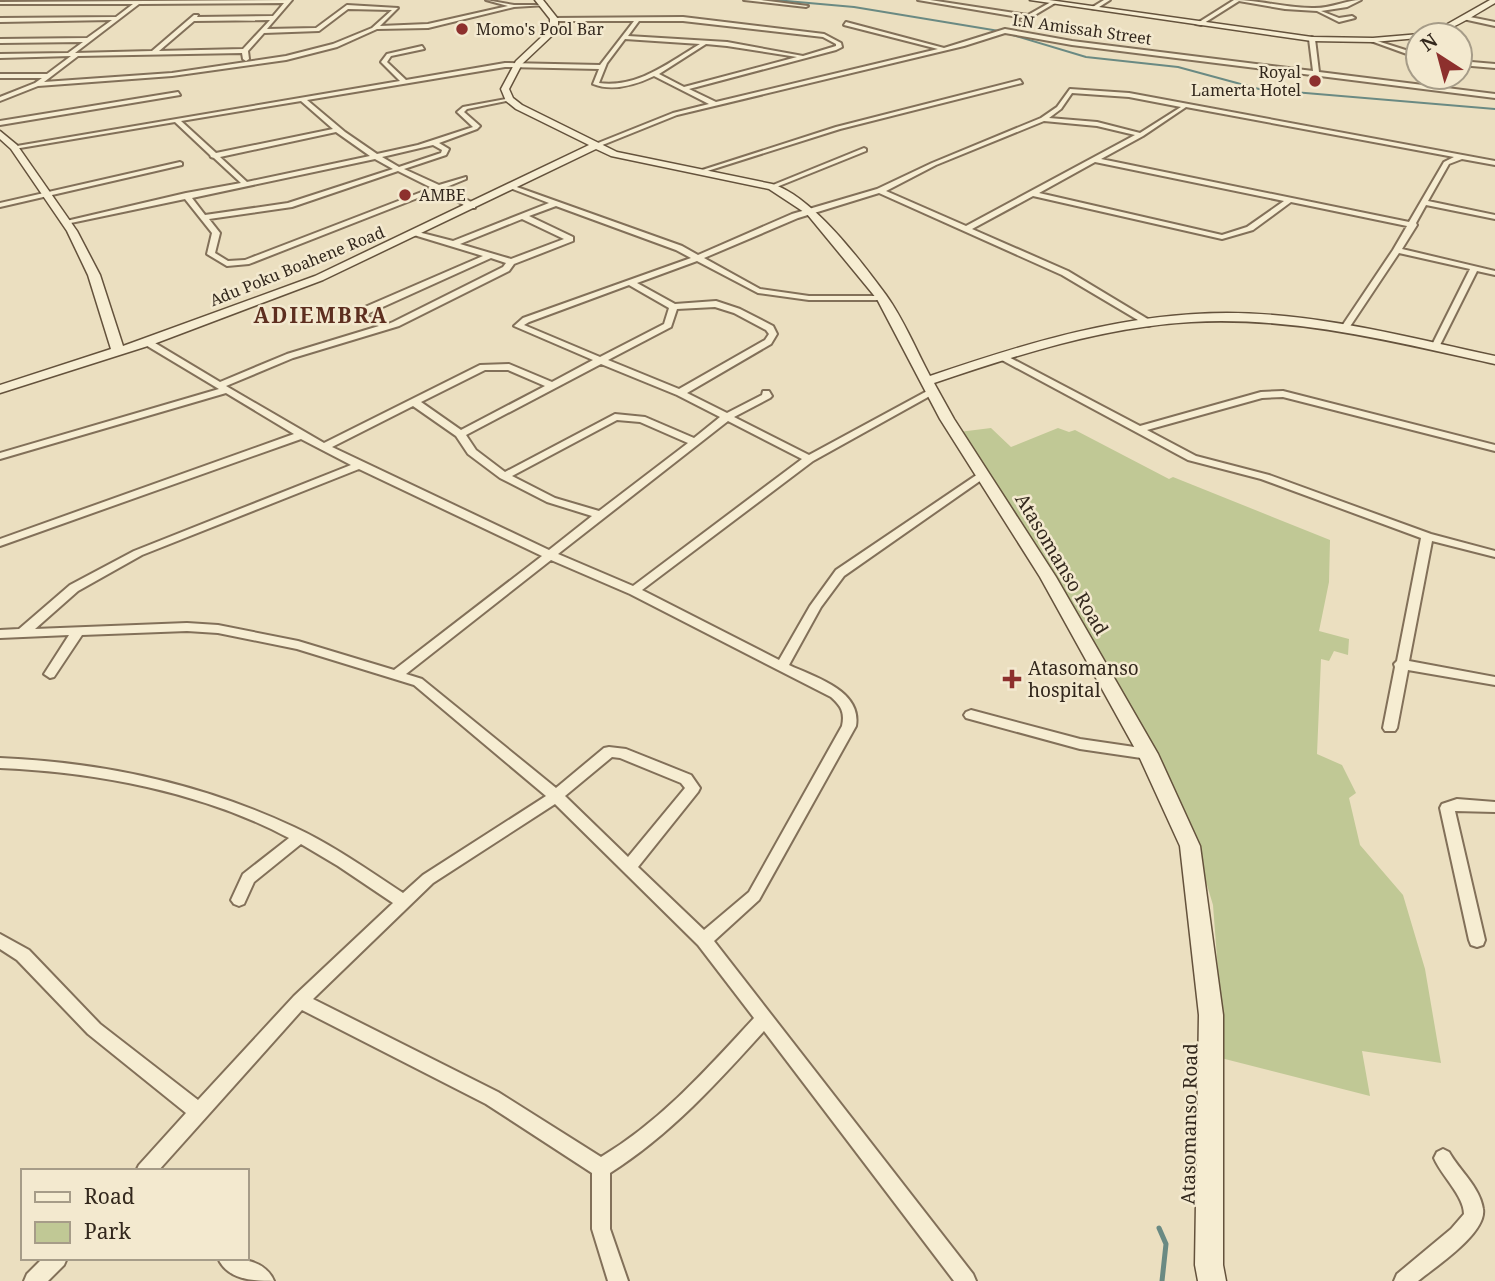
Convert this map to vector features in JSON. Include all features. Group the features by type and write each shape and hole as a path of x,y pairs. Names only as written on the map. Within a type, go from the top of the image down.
{"street":[{"path":"488,0 514,6"},
{"path":"746,0 806,6"},
{"path":"920,0 1030,16"},
{"path":"1034,0 1312,39 1373,40 1404,37"},
{"path":"1094,8 1108,0"},
{"path":"1199,24 1238,0 1315,10 1344,7 1359,0"},
{"path":"1457,21 1495,0"},
{"path":"0,3 288,1"},
{"path":"251,64 245,57 245,51 288,1"},
{"path":"0,99 37,85 139,2"},
{"path":"152,54 212,2"},
{"path":"37,85 131,78 251,64 313,51 379,28 433,26 514,6 542,2 554,19 554,30 549,37 519,63 506,84 509,99 465,108 460,112 477,127 434,143 446,149 445,152 289,205 254,213 205,217"},
{"path":"1005,31 1053,2"},
{"path":"262,31 317,30 347,7 396,9 379,28"},
{"path":"1315,10 1336,19 1352,18"},
{"path":"0,20 119,18"},
{"path":"192,19 273,18"},
{"path":"1465,18 1495,24"},
{"path":"554,19 682,19 824,36 838,43 839,47 835,49 686,88"},
{"path":"638,19 602,67 594,82 598,85 622,86 654,74 703,44"},
{"path":"846,24 945,49"},
{"path":"433,26 441,29"},
{"name":"I.N Amissah Street","path":"595,146 665,117 945,49 1005,31 1059,41 1495,96"},
{"path":"623,37 727,44 806,57"},
{"path":"1312,39 1317,74"},
{"path":"0,41 89,40"},
{"path":"1373,40 1404,51"},
{"path":"404,81 384,62 390,55 422,48"},
{"path":"0,56 245,51"},
{"path":"14,148 519,63 602,67"},
{"path":"1474,64 1495,66"},
{"path":"654,74 714,104"},
{"path":"0,76 49,76"},
{"path":"699,172 838,128 1020,82"},
{"path":"809,459 680,393 598,362 518,326 526,320 698,258 747,234 880,191 1043,119 1059,108 1070,91 1122,94 1183,108 1291,124 1495,163"},
{"path":"0,123 178,94"},
{"path":"301,98 335,130 376,156 398,169 441,187 472,206"},
{"name":"Atasomanso Road","path":"509,99 595,146 628,158 772,187 785,192 811,212 882,298 930,386 982,475 1048,577 1148,754 1190,846 1208,968 1211,1015 1209,1265 1213,1281"},
{"path":"969,228 1141,135 1183,108"},
{"path":"1043,119 1097,124 1141,135"},
{"path":"176,120 244,182"},
{"path":"213,156 335,130"},
{"path":"0,134 14,148 66,222 94,275 118,350"},
{"path":"66,222 440,141"},
{"name":"Adu Poku Boahene Road","path":"0,389 147,342 319,278 595,146"},
{"path":"772,187 864,150"},
{"path":"1440,153 1451,159 1463,158"},
{"path":"1344,329 1413,225 1451,159"},
{"path":"1094,160 1413,225"},
{"path":"0,205 180,164"},
{"path":"187,195 205,217 216,237 212,254 215,259 236,264 464,178"},
{"path":"512,187 698,258 758,291 808,298 882,298"},
{"path":"880,191 969,228 1065,273 1148,323"},
{"path":"1033,194 1222,237 1238,236 1290,200"},
{"path":"453,244 556,203"},
{"path":"1426,203 1495,217"},
{"path":"0,456 224,387 290,356 388,327 506,269 511,262 570,239 522,216"},
{"path":"416,233 511,262"},
{"path":"1397,250 1495,273"},
{"path":"388,327 361,316 361,312 490,256"},
{"path":"1435,347 1474,269"},
{"path":"631,283 674,307 719,305 770,328 773,334 768,342 680,393"},
{"path":"460,434 664,327 670,322 674,307"},
{"path":"634,591 809,459 930,386 1003,357 1148,323 1229,317 1344,329 1495,360"},
{"path":"147,342 324,447 547,554 634,591 836,694 847,704 852,715 849,726 754,896 704,940"},
{"path":"1003,357 1192,458 1265,477 1427,536 1495,554"},
{"path":"324,447 474,369 494,365 509,367 552,385"},
{"path":"396,674 547,554 727,417 767,396 766,393"},
{"path":"1141,429 1261,395 1283,394 1495,448"},
{"path":"413,401 460,434 472,452 505,476 551,499 599,515"},
{"path":"505,476 615,417 642,419 695,442"},
{"path":"0,542 302,435"},
{"path":"22,634 74,588 138,553 359,465"},
{"path":"782,666 816,606 840,573 982,475"},
{"path":"1390,728 1400,664 1427,536"},
{"path":"0,634 187,627 218,629 298,645 396,674 430,690 556,796 704,940 966,1281"},
{"path":"50,674 78,631"},
{"path":"1400,664 1495,681"},
{"path":"971,715 1080,744 1148,754"},
{"path":"147,1169 300,1001 404,902 452,862 556,796 604,755 615,751 690,783 693,788 630,866"},
{"path":"0,763 23,763 102,773 170,790 265,820 323,848 404,902"},
{"path":"1477,940 1447,808 1457,804 1495,807"},
{"path":"239,900 248,878 300,837"},
{"path":"0,940 23,955 94,1029 199,1111"},
{"path":"300,1001 492,1098 601,1168"},
{"path":"601,1168 634,1147 690,1098 765,1018"},
{"path":"1404,1281 1473,1220 1475,1212 1469,1198 1443,1158"},
{"path":"601,1168 601,1229 618,1281"},
{"path":"34,1281 55,1260"},
{"path":"231,1260 264,1281"}],"green space":[{"path":"991,428 1011,447 1058,428 1069,432 1075,430 1169,479 1173,477 1330,540 1329,582 1319,631 1349,639 1348,655 1334,651 1329,661 1321,659 1317,754 1342,765 1356,793 1349,798 1360,845 1403,895 1425,969 1441,1063 1362,1051 1370,1096 1217,1057 1220,997 1213,905 1194,842 959,432"}],"waterway":[{"path":"775,0 854,7 999,31"},
{"path":"1006,33 1086,57 1178,67 1259,89 1495,109"},
{"path":"1159,1228 1166,1244 1162,1281"}],"place":[{"name":"Momo's Pool Bar","path":"462,29"},
{"name":"Royal Lamerta Hotel","path":"1315,81"},
{"name":"AMBE","path":"405,195"},
{"name":"Atasomanso hospital","path":"1012,679"}],"district":[{"name":"ADIEMBRA","path":"321,316"}]}
